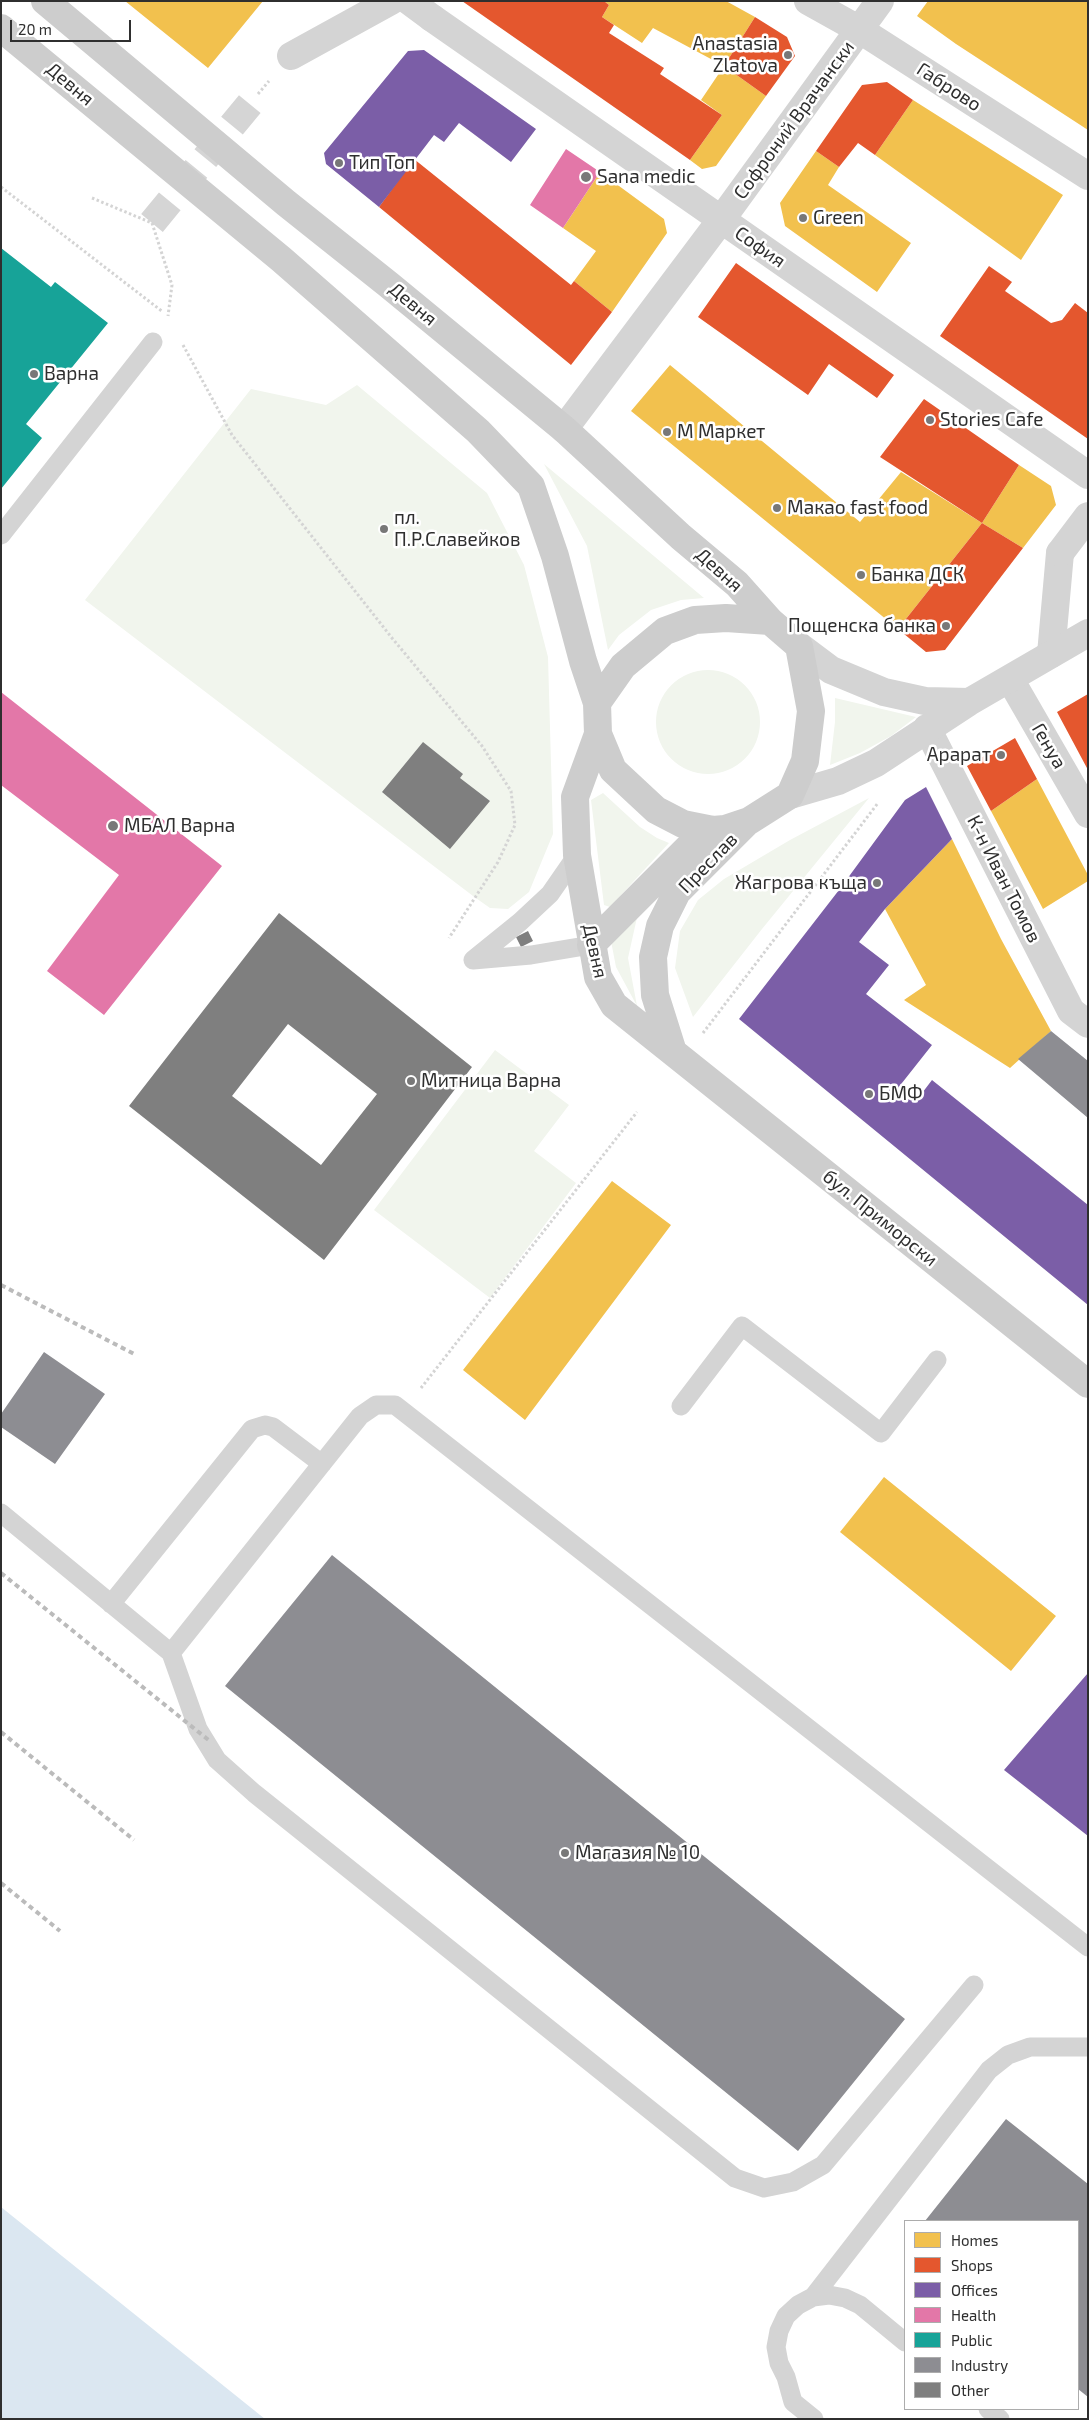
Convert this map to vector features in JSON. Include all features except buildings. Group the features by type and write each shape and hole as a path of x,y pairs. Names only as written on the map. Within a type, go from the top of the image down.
{"main road":[{"name":"Девня","path":"45,1 279,197 390,285 564,430 681,537 737,584 770,621 799,646"},
{"name":"Девня","path":"1,28 295,272 478,431 531,486 555,556 583,661 597,703 598,734 613,770 656,810 684,824 713,830 726,829 749,821 790,795"},
{"name":"Девня","path":"597,703 623,666 665,631 695,620 726,618 770,621"},
{"path":"790,795 805,761 811,711 799,646"},
{"name":"Девня","path":"598,734 575,797 577,855 598,977 614,1005 678,1056"},
{"name":"Преслав","path":"678,1056 655,995 653,957 660,926 677,892 749,821"},
{"path":"592,945 688,848 713,830"},
{"name":"бул. Приморски","path":"678,1056 1088,1384"}],"street":[{"path":"291,56 391,1"},
{"name":"София","path":"409,1 1088,475"},
{"name":"Габрово","path":"808,1 860,30 1088,176"},
{"name":"Софроний Врачански","path":"564,430 721,220 880,1"},
{"path":"1051,654 1060,553 1088,516"},
{"path":"790,795 838,781 876,763 969,702 1088,633"},
{"name":"Девня","path":"799,646 831,670 884,692 925,701 969,702"},
{"name":"Генуа","path":"1010,679 1088,814"},
{"name":"К-н Иван Томов","path":"927,728 1071,1011 1088,1024"}],"lane":[{"path":"1,535 152,342"},
{"path":"577,855 550,894 473,960 531,956 592,945"},
{"path":"681,1406 742,1326 880,1433 937,1360"},
{"path":"171,1653 367,1409 385,1404 404,1410 1088,1947"},
{"path":"112,1604 252,1429 265,1425 273,1427 322,1464"},
{"path":"1,1513 171,1653 198,1729 217,1760 254,1793 735,2178 764,2188 793,2182 824,2165 974,1986"},
{"path":"813,2297 988,2070 1008,2055 1030,2047 1088,2047"},
{"path":"814,2419 792,2402 786,2377 778,2363 776,2347 779,2331 786,2316 798,2304 813,2297 829,2295 845,2298 860,2306 904,2341"},
{"path":"989,2410 1000,2419"}],"path":[{"path":"1,187 168,316 172,325"},
{"path":"92,198 152,223 172,285 168,316"},
{"path":"182,342 232,435 392,638 482,746 511,791 515,825 498,862 448,940"},
{"path":"678,1056 870,813 883,800"},
{"path":"404,1410 637,1112"}],"shaded area":[{"path":"357,385 487,493 524,565 548,657 553,834 529,892 508,909 490,908 473,896 85,600 251,389 326,405"},
{"path":"544,464 704,598 681,600 651,610 619,635 608,650 587,546"},
{"path":"708,670 728,674 745,685 756,702 760,722 756,742 745,759 728,770 708,774 688,770 671,759 660,742 656,722 660,702 671,685 688,674"},
{"path":"835,698 916,717 891,736 860,753 830,765 835,722"},
{"path":"603,793 640,827 669,843 610,907 604,905 591,800"},
{"path":"869,798 693,1017 675,968 680,931 698,900 724,879 790,840"},
{"path":"638,913 628,958 637,1006 616,967 611,941"},
{"path":"495,1050 569,1105 534,1151 576,1183 490,1298 374,1210"},
{"path":"1,2207 265,2419 1,2419"}],"tunnel":[{"path":"152,223 258,94"}],"railway":[{"path":"1,1285 136,1355"},
{"path":"1,1573 211,1742"},
{"path":"1,1732 134,1840"},
{"path":"1,1883 60,1931"}],"place":[{"name":"Anastasia Zlatova","path":"788,55"},
{"name":"Тип Топ","path":"339,163"},
{"name":"Sana medic","path":"586,177"},
{"name":"Green","path":"803,218"},
{"name":"Варна","path":"34,374"},
{"name":"Stories Cafe","path":"930,420"},
{"name":"М Маркет","path":"667,432"},
{"name":"Макао fast food","path":"777,508"},
{"name":"пл. П.Р.Славeйков","path":"384,529"},
{"name":"Банка ДСК","path":"861,575"},
{"name":"Пощенска банка","path":"946,626"},
{"name":"Арарат","path":"1001,755"},
{"name":"МБАЛ Варна","path":"113,826"},
{"name":"Жагрова къща","path":"877,883"},
{"name":"Митница Варна","path":"411,1081"},
{"name":"БМФ","path":"869,1094"},
{"name":"Магазия № 10","path":"565,1853"}]}
